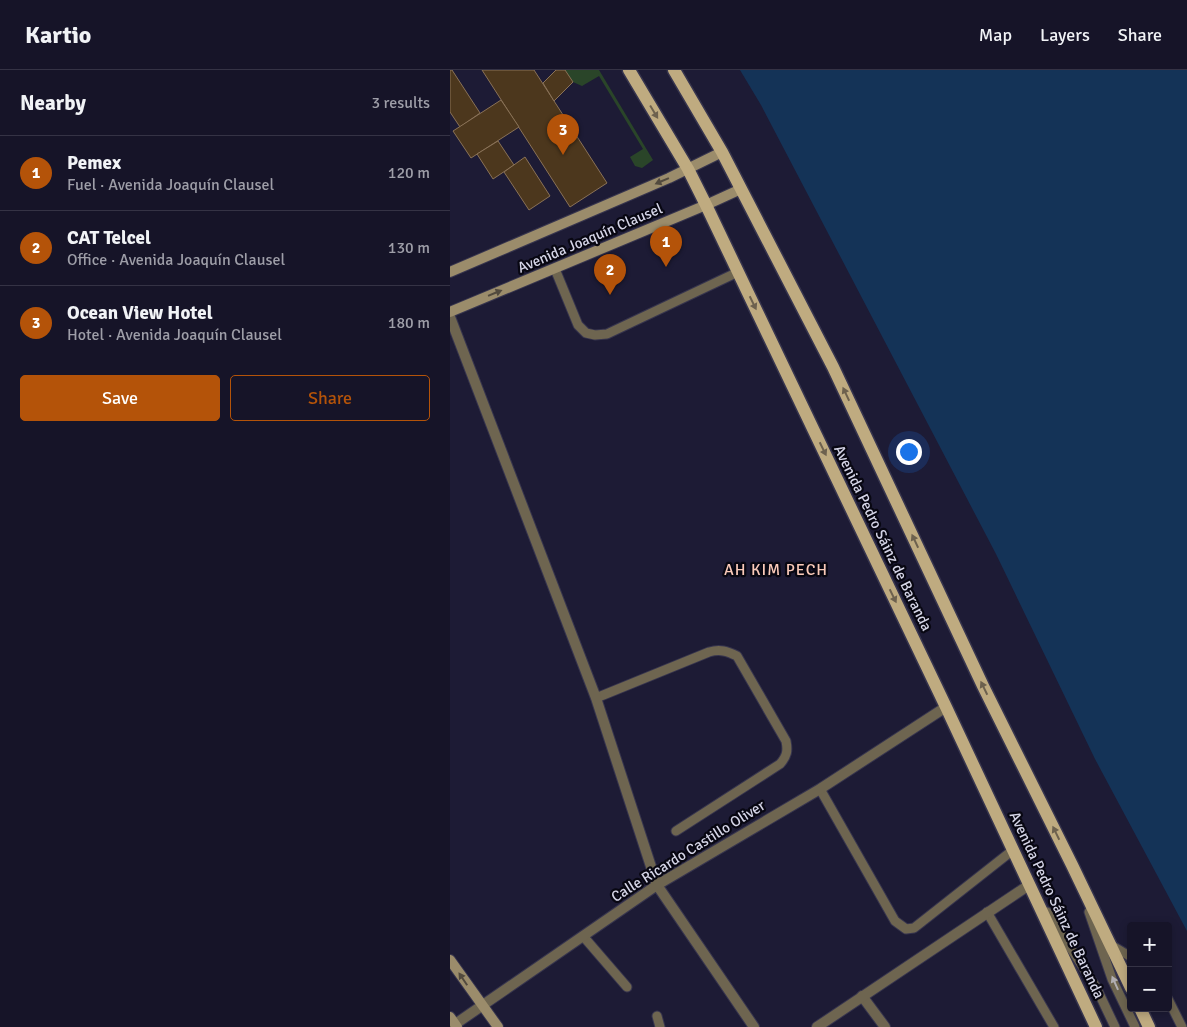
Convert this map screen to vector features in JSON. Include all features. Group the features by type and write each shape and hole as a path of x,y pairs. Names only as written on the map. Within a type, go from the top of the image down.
{"main road":[{"name":"Avenida Pedro Sáinz de Baranda","path":"629,70 688,169 706,205 1014,850 1096,1027"},
{"name":"Avenida Pedro Sáinz de Baranda","path":"674,70 722,152 833,367 983,686 1127,979"},
{"path":"1142,1012 1149,1027"}],"street":[{"name":"Avenida Joaquín Clausel","path":"450,272 688,169 722,152"},
{"name":"Avenida Joaquín Clausel","path":"450,312 741,189"},
{"path":"450,317 596,698 657,885 754,1027"},
{"name":"Calle Ricardo Castillo Oliver","path":"453,1024 657,885 820,789 946,707"},
{"path":"817,1027 830,1023 862,996 1030,884"},
{"path":"450,960 481,1006 498,1027"},
{"path":"862,996 885,1027"}],"lane":[{"path":"555,269 578,325 586,332 595,335 607,334 738,272"},
{"path":"596,698 709,652 727,651 736,656 786,740 788,750 786,757 780,764 676,831"},
{"path":"820,789 895,922 906,929 914,928 1014,850"},
{"path":"1072,865 1112,979 1135,1027"},
{"path":"1030,884 1096,987 1115,1027"},
{"path":"988,912 1054,1027"},
{"path":"583,936 626,987"},
{"path":"1111,945 1127,955"},
{"path":"1172,1007 1182,1027"},
{"path":"658,1016 660,1027"}],"green space":[{"path":"565,70 599,70 653,160 642,168 635,166 630,157 643,149 599,76 582,86 573,82"}],"water":[{"path":"740,70 1187,70 1187,931 1095,759 996,554 761,105"}],"building":[{"path":"450,70 452,70 480,113 460,127 450,112"},
{"path":"482,70 534,70 607,183 570,207"},
{"path":"556,70 565,70 573,82 554,101 543,83"},
{"path":"501,100 519,127 471,158 453,131"},
{"path":"498,141 514,165 493,179 477,154"},
{"path":"525,157 550,196 529,210 504,172"}],"place":[{"name":"Ocean View Hotel","path":"563,155"},
{"name":"Pemex","path":"666,267"},
{"name":"CAT Telcel","path":"610,295"}],"district":[{"name":"AH KIM PECH","path":"776,570"}]}
